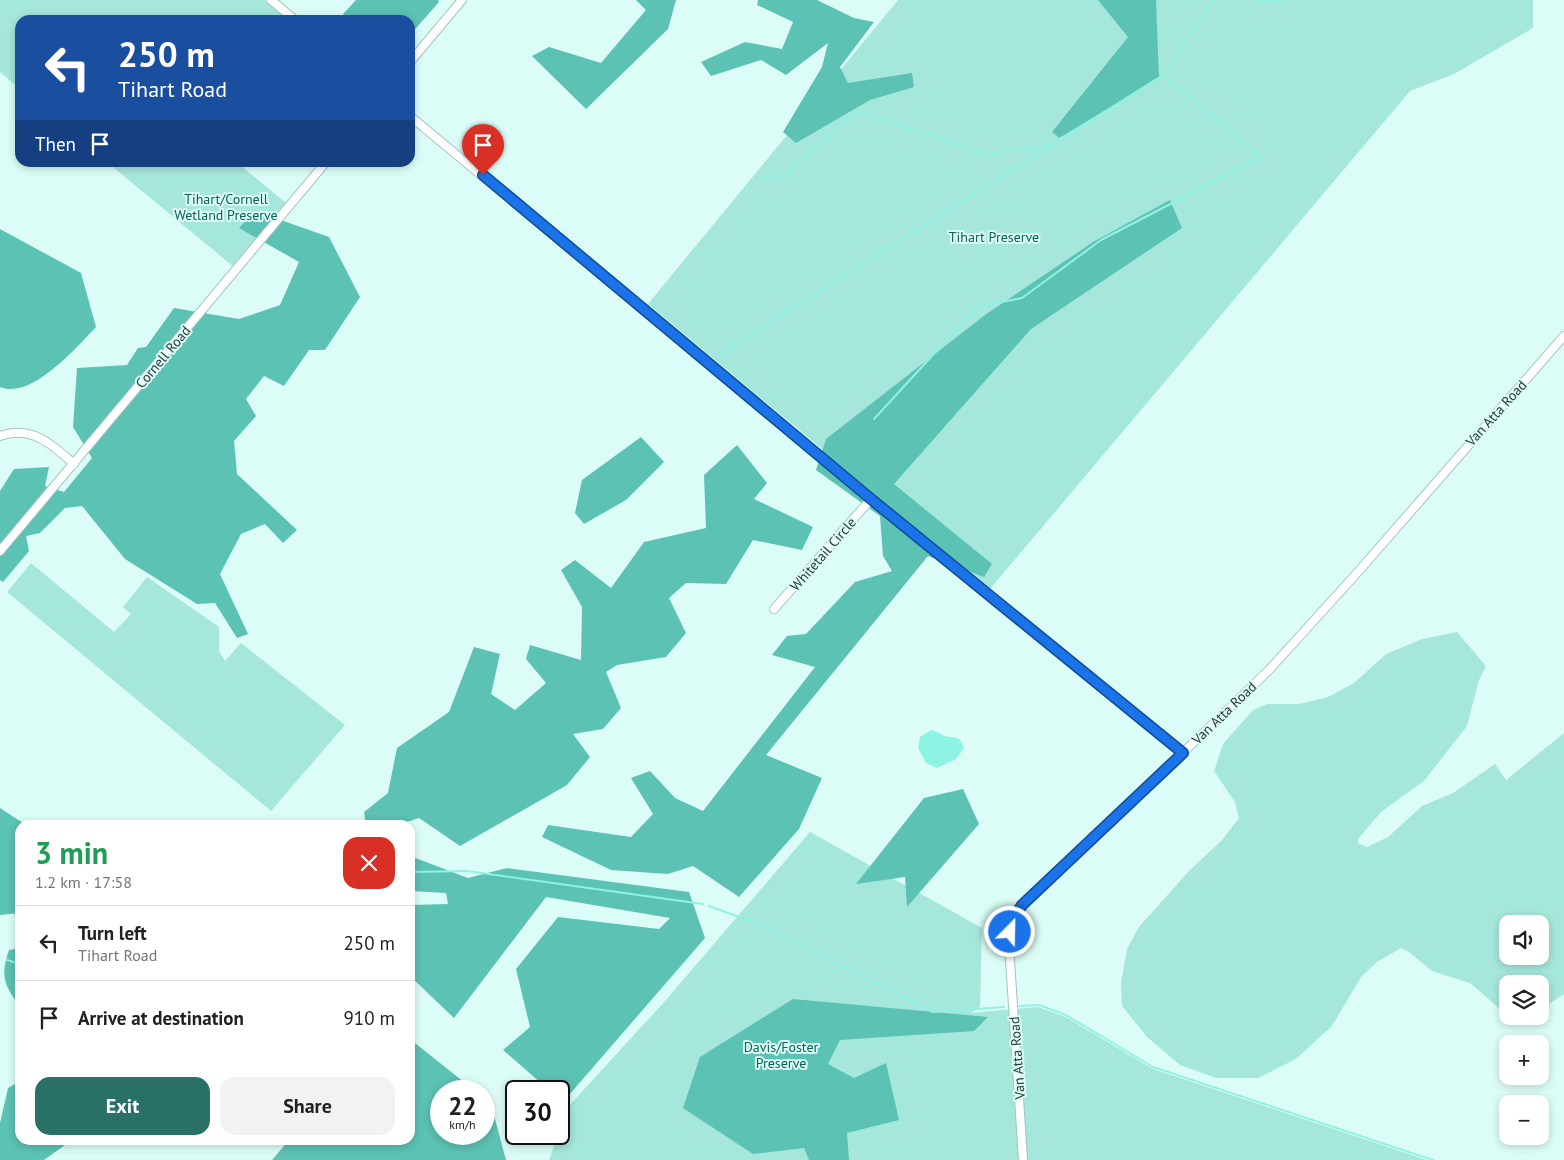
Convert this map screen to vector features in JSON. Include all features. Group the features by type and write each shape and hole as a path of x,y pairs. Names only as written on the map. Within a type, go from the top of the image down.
{"street":[{"path":"272,0 289,15"},
{"path":"415,56 462,0"},
{"path":"415,120 871,499 1183,753"},
{"name":"Cornell Road","path":"0,551 322,167"},
{"name":"Van Atta Road","path":"1024,1160 1009,944 1012,922 1027,900 1269,670 1358,573 1564,336"},
{"path":"0,436 19,432 37,435 54,446 74,464"},
{"name":"Whitetail Circle","path":"774,609 871,499"}],"green space":[{"path":"0,0 265,0 283,15 15,15 15,85 0,72"},
{"path":"356,0 438,0 439,2 415,29 415,15 343,14"},
{"path":"636,0 676,0 668,29 586,109 532,56 549,47 601,63 646,10"},
{"path":"758,0 817,0 854,18 874,22 840,67 848,83 912,73 914,87 870,100 796,143 783,132 822,67 828,43 786,75 761,60 711,76 701,62 745,42 782,49 793,22 757,5"},
{"name":"Tihart Preserve","path":"898,0 1533,0 1533,28 1454,74 1410,91 990,589 648,304"},
{"path":"1098,0 1156,0 1159,78 1059,138 1052,132 1128,37"},
{"name":"Tihart/Cornell Wetland Preserve","path":"113,167 242,167 287,204 234,267"},
{"path":"1170,200 1182,228 1031,329 894,484 992,564 984,577 928,556 766,755 822,778 799,829 739,897 693,866 668,874 611,870 542,837 548,825 631,837 653,814 631,778 650,771 675,798 703,811 815,667 772,655 787,636 806,634 855,582 892,571 883,556 880,516 816,470 826,439 985,315 1093,242"},
{"path":"255,211 329,237 360,297 325,350 309,350 284,386 264,376 246,399 256,416 234,441 237,474 297,530 283,543 265,524 241,534 220,574 248,634 237,638 215,603 197,604 125,559 82,506 65,508 40,533 26,536 29,551 3,582 0,580 0,491 14,469 49,467 45,486 64,492 92,458 73,427 77,368 127,365 138,348 146,347 174,308 239,319 280,305 299,262 239,228"},
{"path":"0,229 81,273 96,327 52,370 25,386 12,389 0,387"},
{"path":"641,437 664,462 626,500 584,524 575,513 582,480"},
{"path":"737,445 767,483 754,499 813,527 802,550 753,540 726,584 686,583 669,598 686,633 666,657 617,665 606,672 621,708 603,729 573,734 590,757 567,785 460,846 419,818 413,820 365,820 364,812 388,793 397,748 449,712 474,647 500,654 491,694 515,710 546,683 526,659 530,645 581,660 582,607 561,570 575,560 611,588 644,542 706,528 704,475"},
{"path":"31,563 114,632 131,614 123,607 147,577 219,627 219,651 225,661 241,643 345,725 271,811 7,592"},
{"path":"1457,632 1486,666 1479,680 1467,726 1424,781 1381,812 1358,839 1358,843 1367,847 1388,837 1422,806 1453,793 1495,764 1506,780 1564,733 1564,994 1549,1004 1549,975 1499,975 1499,1008 1470,983 1432,971 1409,952 1401,948 1377,962 1361,977 1332,1026 1296,1059 1258,1078 1216,1078 1180,1065 1147,1037 1122,1006 1121,983 1127,949 1139,927 1188,872 1222,840 1239,818 1235,802 1214,771 1223,744 1253,710 1267,704 1299,704 1328,697 1354,683 1386,654 1422,639"},
{"path":"963,789 979,824 907,907 905,877 856,884 924,798"},
{"path":"0,808 18,820 15,820 15,914 0,915"},
{"name":"Davis/Foster Preserve","path":"810,832 982,928 980,1007 971,1013 1038,1007 1066,1017 1153,1069 1427,1160 549,1160 554,1145 570,1145 570,1105 665,1001"},
{"path":"415,858 468,878 507,868 689,892 705,938 570,1094 570,1080 537,1080 503,1050 530,1027 516,969 558,917 659,929 670,918 546,897 454,1018 415,981 415,905 448,904 446,893 415,891"},
{"path":"15,949 15,1000 7,986 4,974 9,950"},
{"path":"793,999 988,1017 974,1031 840,1040 828,1064 854,1078 886,1063 899,1120 847,1133 849,1160 809,1160 804,1148 753,1154 683,1108 700,1057"},
{"path":"415,1043 461,1080 430,1080 430,1145 495,1145 495,1119 506,1160 272,1160 285,1145 415,1145"},
{"path":"15,1084 15,1145 65,1145 44,1160 0,1160 0,1123 8,1088"}],"shaded area":[{"path":"931,730 960,740 964,748 956,759 937,768 926,763 918,748 920,737"}],"waterway":[{"path":"1169,66 1213,0"},
{"path":"1258,0 1283,0"},
{"path":"718,355 1163,75 1261,157 1101,240 1022,298 977,307 874,419"},
{"path":"765,176 779,180 856,111 986,154 1053,144"},
{"path":"415,872 467,871 703,904"},
{"path":"709,906 761,925 933,1012 1004,1007"},
{"path":"7,960 15,962"},
{"path":"1019,1006 1039,1005 1066,1015 1153,1067 1433,1160"}],"route":[{"path":"483,175 871,499 1183,753 1022,905 1012,922 1010,932"}]}
